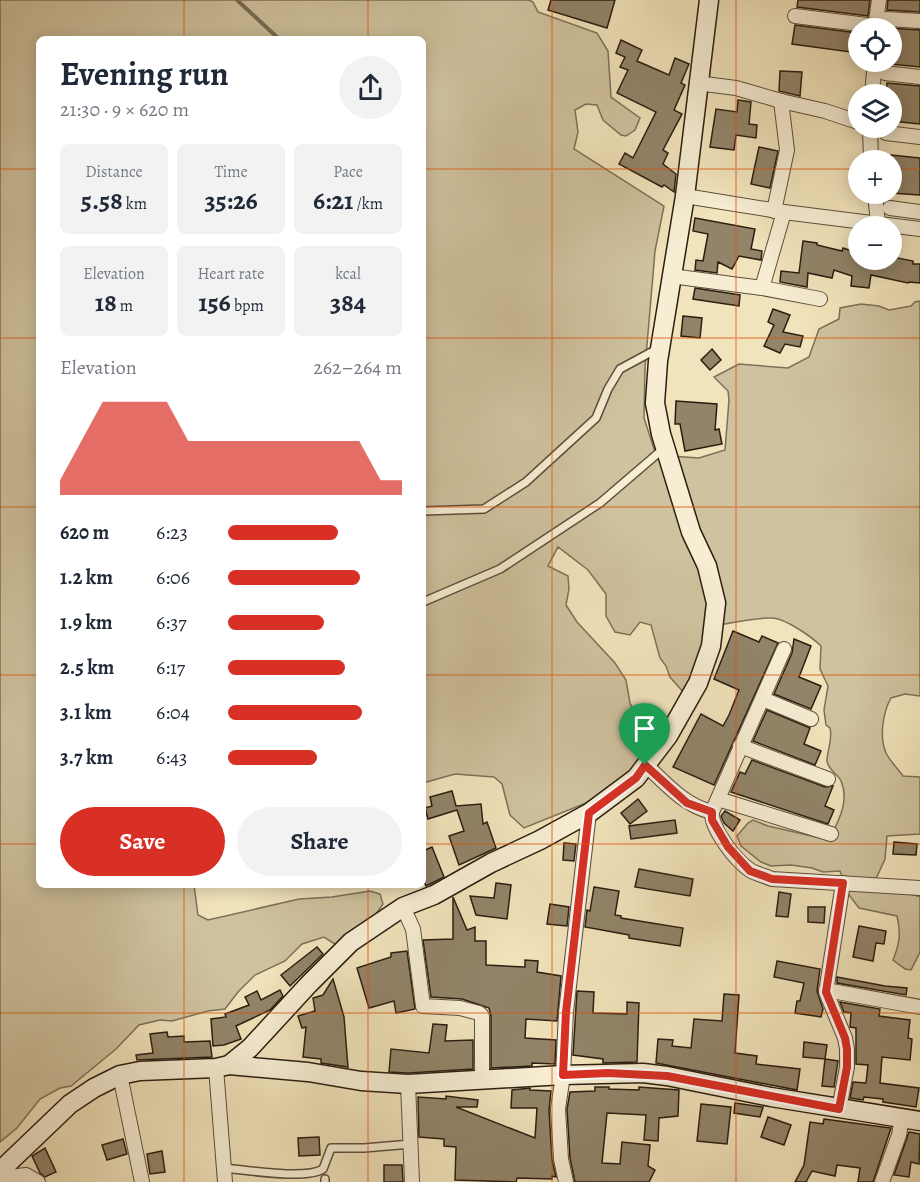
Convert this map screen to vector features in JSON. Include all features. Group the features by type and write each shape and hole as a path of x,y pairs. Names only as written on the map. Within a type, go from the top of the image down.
{"main road":[{"path":"223,1067 250,1048 351,942 403,907 434,895 589,813 636,778 668,736 698,683 711,646 716,603 707,566 691,532 665,447 655,403 660,348 684,196 707,0"},
{"path":"250,1048 253,1068"},
{"path":"0,1171 70,1104 120,1075 140,1071 253,1068 308,1072 361,1081 408,1084 608,1073 667,1076 839,1109 911,1120"}],"street":[{"path":"879,0 879,18"},
{"path":"795,16 848,21"},
{"path":"902,22 920,21"},
{"path":"885,73 920,77"},
{"path":"697,83 736,88 848,119"},
{"path":"762,288 779,212 787,150 781,102"},
{"path":"902,135 920,137"},
{"path":"684,196 779,212 848,220"},
{"path":"890,208 920,212"},
{"path":"902,227 920,230"},
{"path":"671,276 762,288 819,299"},
{"path":"784,649 740,746 715,806 712,820 728,847 750,871 772,879 920,888"},
{"path":"763,699 811,719"},
{"path":"740,746 828,779"},
{"path":"645,765 687,803 715,806 831,834"},
{"path":"566,1182 561,1159 558,1108 563,1075 566,1012 589,813"},
{"path":"839,1109 847,1067 847,1049 845,1038 826,995 826,990 843,883"},
{"path":"403,907 413,929 423,1006 460,1008 482,1016 482,1080"},
{"path":"826,990 920,1007"},
{"path":"223,1067 225,1175"},
{"path":"120,1075 142,1182"},
{"path":"408,1084 412,1182"},
{"path":"882,1182 898,1136 911,1120"},
{"path":"0,1178 26,1175 38,1182"}],"lane":[{"path":"426,511 484,509 526,482 596,418 608,389 620,369 660,348"},
{"path":"426,601 500,569 600,503 665,447"},
{"path":"225,1175 308,1173 323,1169 331,1148 411,1144"}],"shaded area":[{"path":"0,0 529,0 533,2 538,12 597,33 608,51 611,97 640,118 635,130 626,136 621,135 603,120 597,105 586,104 575,110 578,132 574,149 664,206 655,251 645,368 644,418 656,455 699,458 725,450 728,391 714,377 739,364 788,368 809,357 819,329 839,319 840,308 861,304 879,306 889,310 911,306 920,301 920,696 905,694 891,698 884,717 882,732 886,753 903,776 920,777 920,834 887,836 885,859 875,881 920,897 920,952 911,970 905,969 893,960 899,938 897,916 859,908 849,895 840,871 823,872 791,865 771,866 761,862 741,846 737,836 753,820 768,826 829,840 844,804 841,781 829,767 827,761 831,732 826,725 824,710 828,686 820,669 821,646 805,633 778,619 765,618 708,627 698,665 684,693 670,677 660,658 651,625 640,622 630,635 615,632 606,616 606,594 588,570 558,547 548,566 568,576 569,589 566,605 577,622 615,663 626,680 630,703 640,723 653,726 662,734 639,766 591,801 524,828 510,815 502,784 494,777 455,774 426,782 426,36 36,36 36,888 194,888 198,915 208,920 299,899 370,891 380,894 383,904 376,914 338,946 324,937 302,944 285,961 255,975 225,1009 208,1011 172,1021 160,1020 139,1025 116,1049 71,1086 60,1088 40,1099 17,1128 0,1142"}],"building":[{"path":"551,0 615,0 607,28 548,10"},
{"path":"798,0 870,0 868,16 797,7"},
{"path":"888,0 920,0 920,12 887,10"},
{"path":"795,25 848,32 848,52 792,44"},
{"path":"902,29 920,30 920,67 902,65"},
{"path":"621,40 642,50 637,61 669,75 675,58 689,64 681,83 685,85 674,110 682,114 663,150 668,153 663,164 676,174 674,192 619,164 625,153 633,158 656,112 617,93 628,70 620,67 625,57 616,53"},
{"path":"780,71 802,72 800,96 779,91"},
{"path":"902,84 920,86 920,124 902,122"},
{"path":"738,100 751,102 749,124 757,125 756,138 736,135 734,150 710,147 716,109 737,112"},
{"path":"759,147 778,151 770,188 751,184"},
{"path":"902,156 920,158 920,195 902,194"},
{"path":"695,218 755,229 751,249 762,251 761,260 739,256 732,269 718,262 717,273 695,270 696,260 703,261 708,234 693,231"},
{"path":"803,241 842,251 843,248 848,250 848,270 902,270 902,259 913,261 913,264 920,264 920,283 908,283 871,275 869,288 851,286 852,276 834,270 832,278 808,273 807,287 780,282 781,271 799,273"},
{"path":"695,288 740,295 739,306 693,299"},
{"path":"773,309 790,315 783,332 803,336 800,347 785,344 780,353 764,346 774,325 768,322"},
{"path":"683,316 702,318 700,338 681,336"},
{"path":"712,349 721,360 710,370 701,360"},
{"path":"676,401 717,404 715,430 719,429 722,444 685,451 680,424 675,424"},
{"path":"733,631 759,642 762,636 778,643 714,785 673,767 701,714 723,726 729,715 739,690 714,679"},
{"path":"794,639 811,646 799,677 821,686 811,709 774,694 792,653"},
{"path":"767,710 810,728 804,744 821,751 815,765 753,741"},
{"path":"752,760 825,787 833,786 825,806 834,810 828,824 731,792 740,772 745,774"},
{"path":"452,791 456,806 481,804 483,824 487,822 496,848 459,865 449,836 464,831 457,810 428,819 426,808 432,806 430,797"},
{"path":"638,799 647,811 630,824 621,813"},
{"path":"725,811 740,820 733,831 724,823 721,816"},
{"path":"675,820 677,833 631,839 629,826"},
{"path":"894,842 917,844 916,855 893,854"},
{"path":"564,843 576,844 574,861 563,860"},
{"path":"432,847 444,877 426,886 426,850"},
{"path":"639,869 693,879 690,896 635,887"},
{"path":"496,883 511,885 507,919 476,915 470,896 494,898"},
{"path":"594,887 619,891 615,915 621,918 683,928 680,946 629,938 629,935 585,927"},
{"path":"779,892 791,894 788,917 776,916"},
{"path":"453,897 467,930 475,927 475,941 486,941 486,965 525,967 525,960 538,961 537,972 561,976 557,1021 526,1019 525,1038 556,1040 555,1064 532,1063 532,1066 491,1068 489,1008 462,999 431,997 423,940 453,939"},
{"path":"550,904 569,907 567,926 547,924"},
{"path":"808,907 825,907 824,923 808,922"},
{"path":"859,926 886,931 884,944 876,943 873,961 853,957"},
{"path":"317,947 323,954 290,986 281,975"},
{"path":"407,951 415,1009 396,1013 394,1001 369,1008 357,968 391,957 391,953"},
{"path":"777,961 820,969 817,991 823,1009 821,1017 795,1013 804,983 774,977"},
{"path":"837,977 907,988 906,995 837,983"},
{"path":"333,979 344,1017 348,1067 321,1063 321,1059 303,1057 306,1027 302,1028 298,1016 315,1011 313,998 323,995"},
{"path":"280,990 283,996 270,1010 236,1026 241,1039 213,1046 211,1019 226,1017 225,1014 249,1005 245,997 257,991 261,1000"},
{"path":"577,991 594,992 593,1013 627,1014 627,1002 639,1003 637,1062 603,1063 603,1059 573,1055"},
{"path":"724,994 739,995 735,1053 757,1056 756,1064 800,1069 797,1090 656,1063 658,1039 673,1040 672,1046 691,1048 694,1019 722,1021"},
{"path":"840,1002 880,1009 879,1016 910,1020 908,1038 912,1039 910,1060 882,1057 880,1083 919,1088 916,1107 883,1102 883,1099 850,1098 853,1082 866,1083 868,1065 856,1064 856,1028 850,1027 851,1013 844,1012"},
{"path":"433,1024 447,1025 445,1041 473,1040 473,1069 389,1072 391,1049 429,1053"},
{"path":"167,1032 168,1037 184,1036 184,1042 210,1041 212,1057 137,1060 136,1055 153,1053 150,1034"},
{"path":"804,1042 827,1045 825,1059 803,1057"},
{"path":"825,1059 838,1061 834,1087 822,1086"},
{"path":"595,1087 679,1090 678,1116 659,1118 658,1141 644,1140 646,1115 607,1113 602,1163 620,1164 622,1142 650,1145 648,1166 655,1170 649,1182 575,1182 570,1158 567,1109 570,1092 595,1091"},
{"path":"530,1088 530,1090 551,1091 549,1110 552,1160 556,1177 552,1176 552,1179 517,1178 516,1182 455,1180 456,1147 444,1146 444,1139 419,1137 418,1097 446,1099 446,1096 478,1100 477,1107 456,1107 535,1138 537,1108 511,1108 512,1090"},
{"path":"735,1103 763,1107 760,1117 734,1113"},
{"path":"701,1104 731,1107 727,1144 697,1141"},
{"path":"768,1117 791,1125 784,1145 761,1137"},
{"path":"824,1119 891,1128 873,1182 858,1182 860,1168 837,1165 835,1176 812,1171 806,1182 795,1182 804,1165 810,1122 823,1124"},
{"path":"909,1132 920,1134 919,1164 911,1162 909,1177 894,1175"},
{"path":"319,1137 320,1155 299,1156 298,1138"},
{"path":"123,1139 127,1154 107,1160 102,1145"},
{"path":"45,1148 56,1172 45,1177 40,1173 32,1156"},
{"path":"162,1151 165,1172 150,1174 147,1154"},
{"path":"384,1165 402,1165 403,1182 384,1182"}],"waterway":[{"path":"237,0 276,36"}],"route":[{"path":"645,765 687,803 712,812 712,820 717,831 750,871 772,879 843,883 826,992 831,1009 845,1038 848,1058 839,1109 643,1073 563,1075 566,1012 589,813 636,778 645,765"}]}
